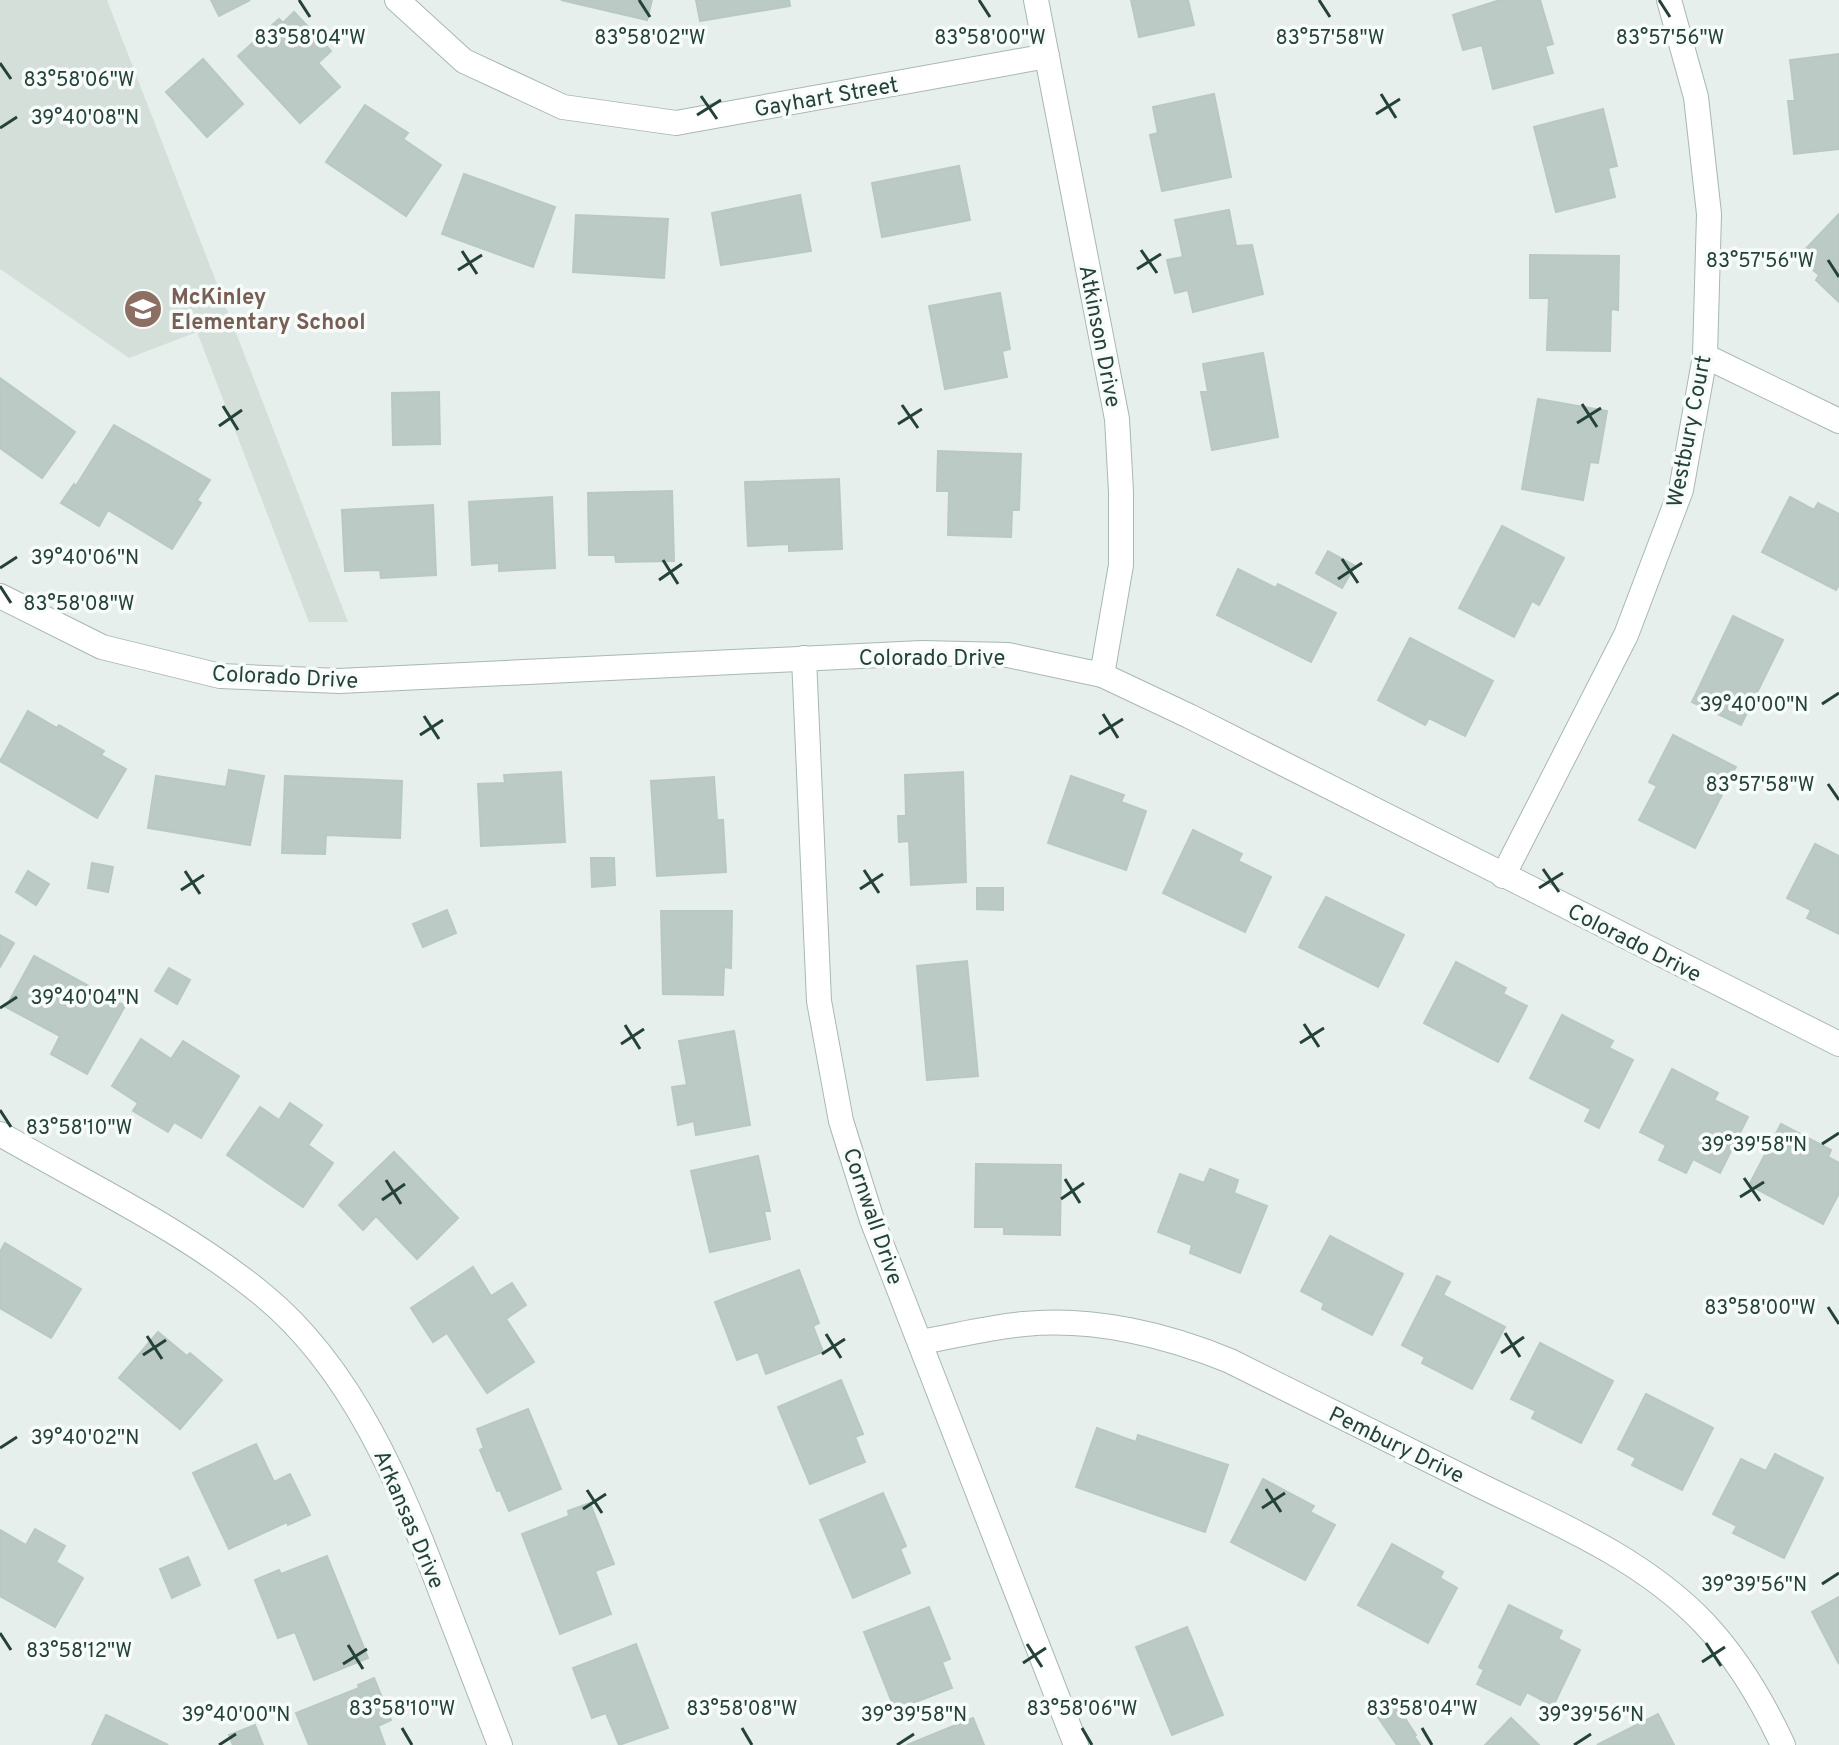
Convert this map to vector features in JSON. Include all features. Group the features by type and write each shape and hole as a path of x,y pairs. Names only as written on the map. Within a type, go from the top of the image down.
{"street":[{"name":"Gayhart Street","path":"397,0 464,61 563,107 676,123 1047,56"},
{"name":"Atkinson Drive","path":"1036,0 1117,419 1121,565 1102,675"},
{"name":"Westbury Court","path":"1503,876 1631,621 1681,490 1705,356 1709,214 1696,97 1669,0"},
{"path":"1705,356 1839,421"},
{"name":"Colorado Drive","path":"0,596 102,647 220,676 339,681 922,653 1008,655 1102,675 1839,1044"},
{"name":"Cornwall Drive","path":"804,658 819,1001 841,1121 872,1220 1076,1745"},
{"name":"Arkansas Drive","path":"0,1134 206,1253 264,1296 293,1324 339,1381 384,1453 405,1497 500,1745"},
{"name":"Pembury Drive","path":"920,1342 1025,1324 1066,1324 1135,1331 1202,1349 1230,1361 1605,1547 1666,1589 1704,1623 1739,1665 1763,1703 1783,1745"}],"shaded area":[{"name":"McKinley Elementary School","path":"0,0 107,0 348,622 309,622 197,332 129,358 0,269"}],"building":[{"path":"211,0 250,0 219,16"},
{"path":"561,0 652,0 647,20"},
{"path":"696,0 789,0 790,6 700,21"},
{"path":"1131,0 1188,0 1194,25 1139,37"},
{"path":"1500,0 1540,0 1553,44 1545,46 1553,73 1493,89 1482,45 1463,50 1453,15"},
{"path":"294,12 331,51 318,63 340,87 300,123 238,56 279,19 283,23"},
{"path":"1839,54 1839,149 1794,154 1788,101 1795,101 1790,60"},
{"path":"203,59 243,104 207,137 166,92"},
{"path":"1214,94 1231,177 1162,191 1150,135 1158,133 1153,107"},
{"path":"365,105 408,133 403,139 441,165 406,216 326,162"},
{"path":"1603,109 1617,166 1608,168 1615,197 1556,212 1534,127"},
{"path":"959,166 970,220 882,237 872,183"},
{"path":"464,174 555,207 533,267 442,234"},
{"path":"800,195 811,251 721,265 712,213"},
{"path":"1229,210 1236,246 1252,245 1263,294 1193,312 1188,290 1175,293 1167,260 1183,257 1175,220"},
{"path":"1839,214 1839,302 1816,280 1819,275 1798,257"},
{"path":"576,215 668,219 664,278 573,272"},
{"path":"1530,255 1619,256 1618,310 1611,309 1610,351 1547,350 1549,298 1530,298"},
{"path":"1000,293 1010,349 1002,351 1007,377 945,389 929,306"},
{"path":"1263,353 1278,437 1212,450 1201,392 1208,392 1203,364"},
{"path":"0,378 75,432 42,478 0,448"},
{"path":"439,392 440,444 393,445 392,393"},
{"path":"1538,399 1607,411 1598,463 1590,462 1583,500 1522,489"},
{"path":"114,425 210,480 197,500 201,503 172,549 108,510 99,526 61,503 74,484 76,486"},
{"path":"938,451 1021,454 1019,510 1012,510 1011,537 948,535 949,491 937,491"},
{"path":"839,479 842,549 789,551 789,544 748,546 745,482"},
{"path":"672,491 674,561 616,562 615,555 589,555 588,493"},
{"path":"552,497 555,568 499,571 499,563 472,565 469,502"},
{"path":"1790,497 1814,510 1818,503 1839,514 1839,585 1836,590 1762,552"},
{"path":"433,505 436,575 381,578 380,570 345,571 342,510"},
{"path":"1502,526 1564,558 1539,605 1532,601 1514,637 1459,608"},
{"path":"1328,551 1355,566 1342,588 1316,573"},
{"path":"1238,569 1276,588 1278,584 1336,613 1311,662 1217,615"},
{"path":"1733,616 1783,640 1741,725 1692,702"},
{"path":"1410,638 1493,681 1465,736 1429,718 1425,725 1378,700"},
{"path":"28,711 104,751 101,755 126,769 97,818 0,761"},
{"path":"1673,735 1736,767 1695,848 1639,820 1657,786 1649,782"},
{"path":"229,770 264,776 250,845 148,828 156,776 226,787"},
{"path":"561,772 565,842 481,846 478,784 505,783 504,775"},
{"path":"963,772 966,882 911,885 909,841 899,842 898,816 906,816 905,775"},
{"path":"285,776 402,781 400,838 326,835 325,854 282,853"},
{"path":"1071,776 1124,795 1121,802 1146,811 1126,870 1048,843"},
{"path":"714,777 717,820 723,820 726,872 657,876 651,781"},
{"path":"1193,830 1242,854 1238,861 1271,877 1245,932 1163,893"},
{"path":"1815,844 1839,856 1839,934 1807,918 1811,910 1787,898"},
{"path":"591,858 614,858 615,885 592,887"},
{"path":"92,863 113,867 108,892 88,888"},
{"path":"28,871 49,884 36,905 16,892"},
{"path":"977,888 1003,888 1003,910 977,909"},
{"path":"1326,897 1404,935 1378,987 1299,947"},
{"path":"447,910 456,933 423,947 413,924"},
{"path":"661,911 732,911 731,968 724,967 723,995 663,994"},
{"path":"0,935 14,943 0,967"},
{"path":"34,956 125,1006 87,1074 51,1054 60,1036 6,1007"},
{"path":"967,961 978,1076 927,1080 917,966"},
{"path":"1456,962 1506,988 1503,994 1527,1006 1498,1062 1424,1023"},
{"path":"169,968 190,980 177,1004 155,991"},
{"path":"1562,1015 1613,1041 1609,1048 1633,1060 1599,1128 1585,1121 1591,1109 1530,1078"},
{"path":"734,1031 750,1125 696,1135 694,1121 678,1125 672,1087 687,1085 679,1041"},
{"path":"141,1039 171,1059 183,1041 239,1076 201,1138 174,1122 168,1132 133,1111 138,1103 112,1086"},
{"path":"1672,1069 1718,1093 1714,1100 1748,1117 1720,1173 1693,1159 1686,1173 1659,1160 1666,1145 1640,1132"},
{"path":"290,1103 322,1125 308,1145 333,1163 303,1207 227,1155 260,1107 279,1120"},
{"path":"1781,1124 1831,1150 1828,1157 1839,1163 1839,1193 1823,1224 1749,1185"},
{"path":"394,1152 458,1218 417,1259 376,1216 363,1230 339,1205"},
{"path":"758,1156 770,1211 764,1211 770,1239 710,1252 691,1171"},
{"path":"976,1164 1061,1165 1060,1235 1004,1234 1004,1227 975,1227"},
{"path":"1210,1169 1238,1180 1234,1193 1267,1206 1240,1273 1190,1253 1192,1245 1158,1232 1180,1174 1204,1183"},
{"path":"1330,1236 1403,1274 1372,1335 1322,1309 1324,1303 1301,1291"},
{"path":"5,1243 81,1289 51,1338 0,1308 0,1252"},
{"path":"473,1267 491,1296 512,1283 526,1305 506,1319 534,1362 487,1393 447,1333 433,1342 411,1308"},
{"path":"799,1270 819,1323 813,1326 823,1352 766,1374 758,1352 737,1360 715,1302"},
{"path":"1437,1276 1450,1282 1443,1295 1505,1327 1472,1389 1422,1363 1425,1357 1402,1345"},
{"path":"158,1332 222,1380 180,1429 119,1378"},
{"path":"1540,1343 1613,1381 1581,1443 1532,1418 1536,1411 1511,1399"},
{"path":"841,1380 863,1434 855,1437 865,1462 810,1484 778,1407"},
{"path":"1646,1394 1713,1428 1682,1490 1632,1465 1636,1458 1618,1449"},
{"path":"528,1409 561,1489 509,1511 480,1450 484,1448 477,1429"},
{"path":"1097,1428 1136,1442 1138,1435 1228,1465 1205,1532 1076,1487"},
{"path":"256,1444 274,1482 290,1474 310,1515 288,1525 287,1522 229,1549 193,1473"},
{"path":"1775,1454 1823,1478 1784,1558 1733,1533 1737,1526 1713,1514 1741,1459 1766,1471"},
{"path":"1263,1479 1314,1506 1310,1512 1335,1525 1305,1580 1231,1542"},
{"path":"883,1493 906,1546 900,1549 910,1573 853,1598 820,1520"},
{"path":"590,1503 614,1564 595,1571 611,1614 560,1634 522,1534 569,1516 568,1511"},
{"path":"35,1529 65,1546 56,1562 83,1578 55,1627 0,1596 0,1530 26,1545"},
{"path":"1392,1544 1443,1572 1440,1578 1457,1588 1428,1643 1358,1605"},
{"path":"327,1556 368,1658 314,1680 295,1632 278,1638 255,1580 279,1570 281,1574"},
{"path":"188,1557 200,1585 172,1598 160,1569"},
{"path":"1839,1597 1839,1664 1812,1612"},
{"path":"1509,1605 1562,1631 1558,1639 1580,1650 1553,1706 1527,1692 1520,1705 1477,1684 1484,1670 1479,1667"},
{"path":"929,1607 950,1659 942,1662 952,1688 895,1710 864,1632"},
{"path":"1187,1627 1223,1715 1172,1735 1136,1647"},
{"path":"636,1644 668,1728 619,1745 606,1713 592,1718 573,1668"},
{"path":"374,1678 391,1720 378,1726 385,1745 309,1745 296,1713 359,1688 358,1685"},
{"path":"1393,1700 1420,1745 1397,1745 1375,1713"},
{"path":"1658,1714 1674,1745 1597,1745"},
{"path":"106,1715 168,1745 92,1745"},
{"path":"973,1718 984,1745 907,1745"},
{"path":"1511,1718 1539,1745 1485,1745"},
{"path":"255,1725 263,1745 233,1745 229,1735"}],"place":[{"name":"McKinley Elementary School","path":"143,309"}]}
